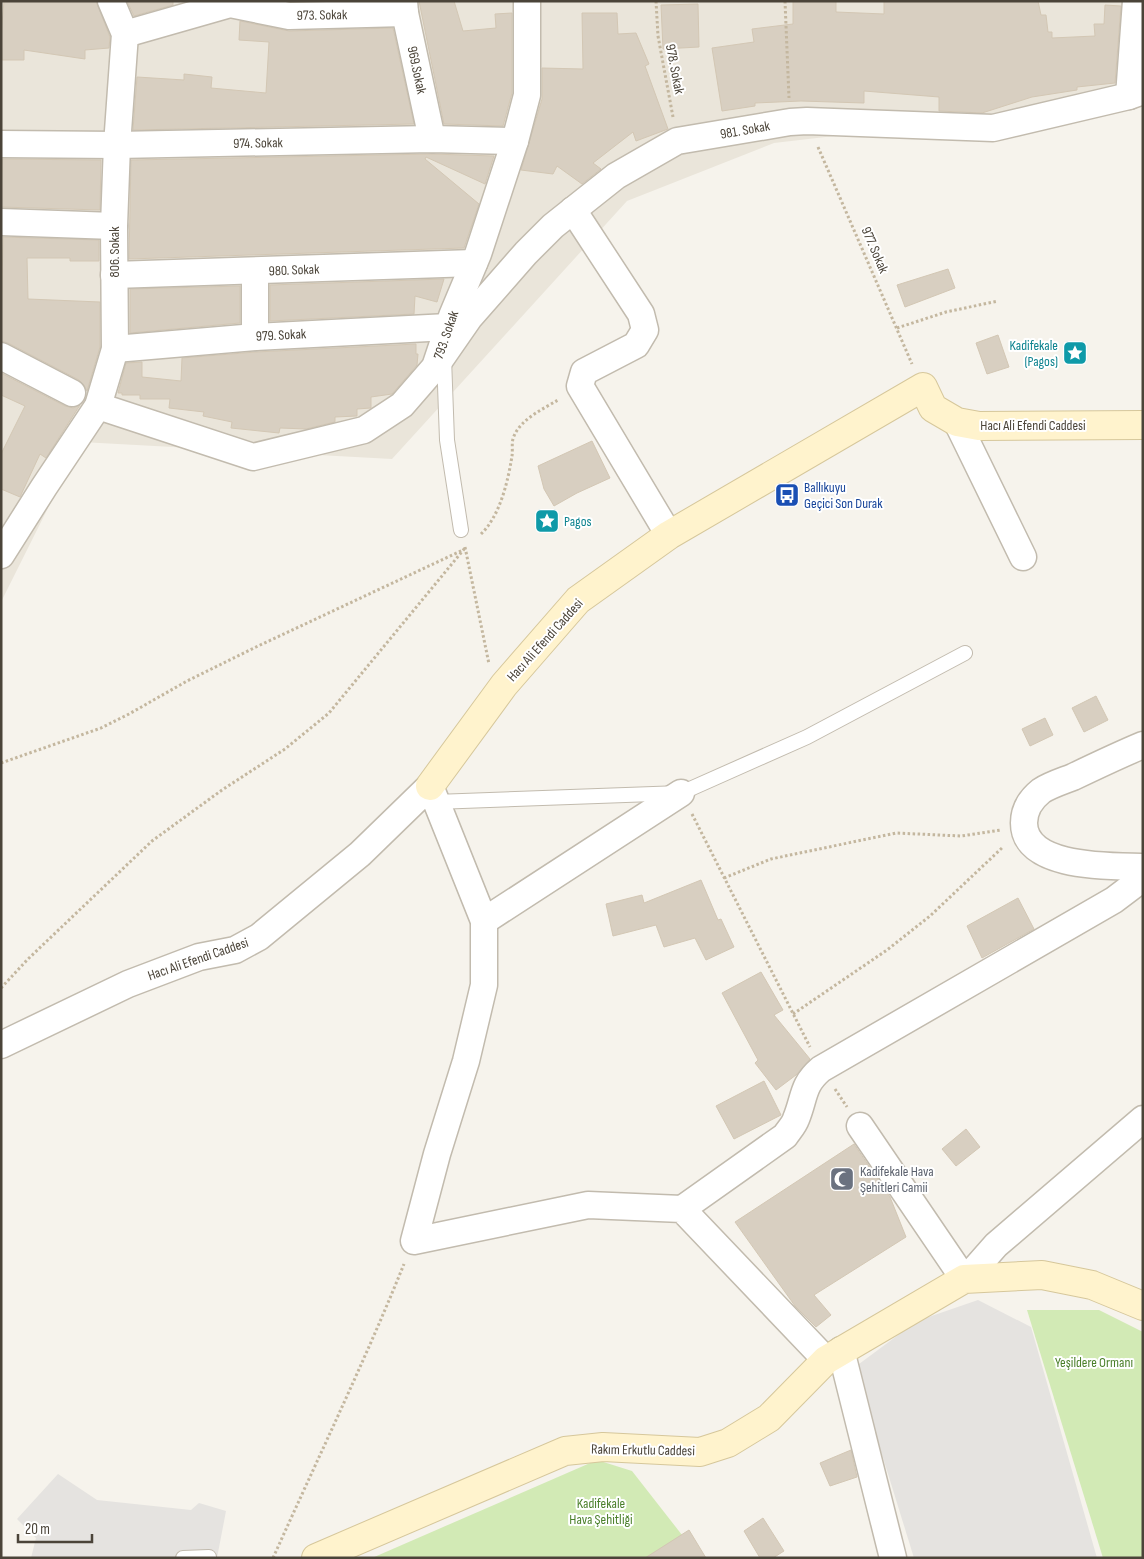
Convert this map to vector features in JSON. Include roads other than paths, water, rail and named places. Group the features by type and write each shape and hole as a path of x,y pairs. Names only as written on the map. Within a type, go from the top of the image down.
{"main road":[{"name":"Hacı Ali Efendi Caddesi","path":"432,794 504,685 578,600 669,535 923,387 933,408 956,422 979,426 1143,425"},
{"name":"Rakım Erkutlu Caddesi","path":"316,1558 565,1451 603,1447 700,1452 728,1443 769,1418 834,1355 965,1279 1042,1275 1092,1285 1143,1306"}],"street":[{"name":"806. Sokak","path":"1,555 98,406 115,349 114,226 117,145 125,34 110,1"},
{"name":"793. Sokak","path":"98,406 253,457 364,430 402,405 439,361 448,327 474,263 515,141 527,95 527,1"},
{"path":"1136,1 1136,94"},
{"name":"973. Sokak","path":"125,34 230,4 289,8 404,7"},
{"name":"969.Sokak","path":"404,7 432,140"},
{"name":"981. Sokak","path":"439,361 470,318 526,253 553,226 616,176 677,141 798,121 993,128 1136,94"},
{"name":"974. Sokak","path":"1,144 117,145 432,140 515,141"},
{"path":"573,210 641,314 645,330 636,345 584,372 580,386 669,535"},
{"path":"1,222 114,226"},
{"name":"980. Sokak","path":"114,275 255,272 474,263"},
{"path":"254,337 255,272"},
{"name":"979. Sokak","path":"115,349 254,337 448,327"},
{"path":"1,356 72,393"},
{"path":"956,422 1023,557"},
{"path":"1143,745 1042,790 1028,804 1024,819 1024,828 1031,843 1038,851 1064,860 1100,866 1143,867"},
{"path":"484,921 682,793"},
{"path":"432,794 484,921 484,985 466,1061 437,1154 414,1241 588,1205 682,1209 785,1136 796,1121 806,1085 811,1077 821,1069 1114,900 1143,878"},
{"name":"Hacı Ali Efendi Caddesi","path":"1,1044 128,984 199,957 234,950 259,937 432,794"},
{"path":"860,1126 965,1279 996,1245 1143,1119"},
{"path":"682,1209 834,1355 893,1558"}],"lane":[{"path":"439,361 461,530"},
{"path":"432,794 682,793 807,737 965,653"},
{"path":"183,1558 209,1557"}],"place":[{"name":"Kadifekale (Pagos)","path":"1075,353"},
{"name":"Ballıkuyu Geçici Son Durak","path":"787,495"},
{"name":"Pagos","path":"547,521"},
{"name":"Kadifekale Hava Şehitleri Camii","path":"842,1179"}],"park label":[{"name":"Yeşildere Ormanı","path":"1094,1362"},
{"name":"Kadifekale Hava Şehitliği","path":"601,1512"}]}
